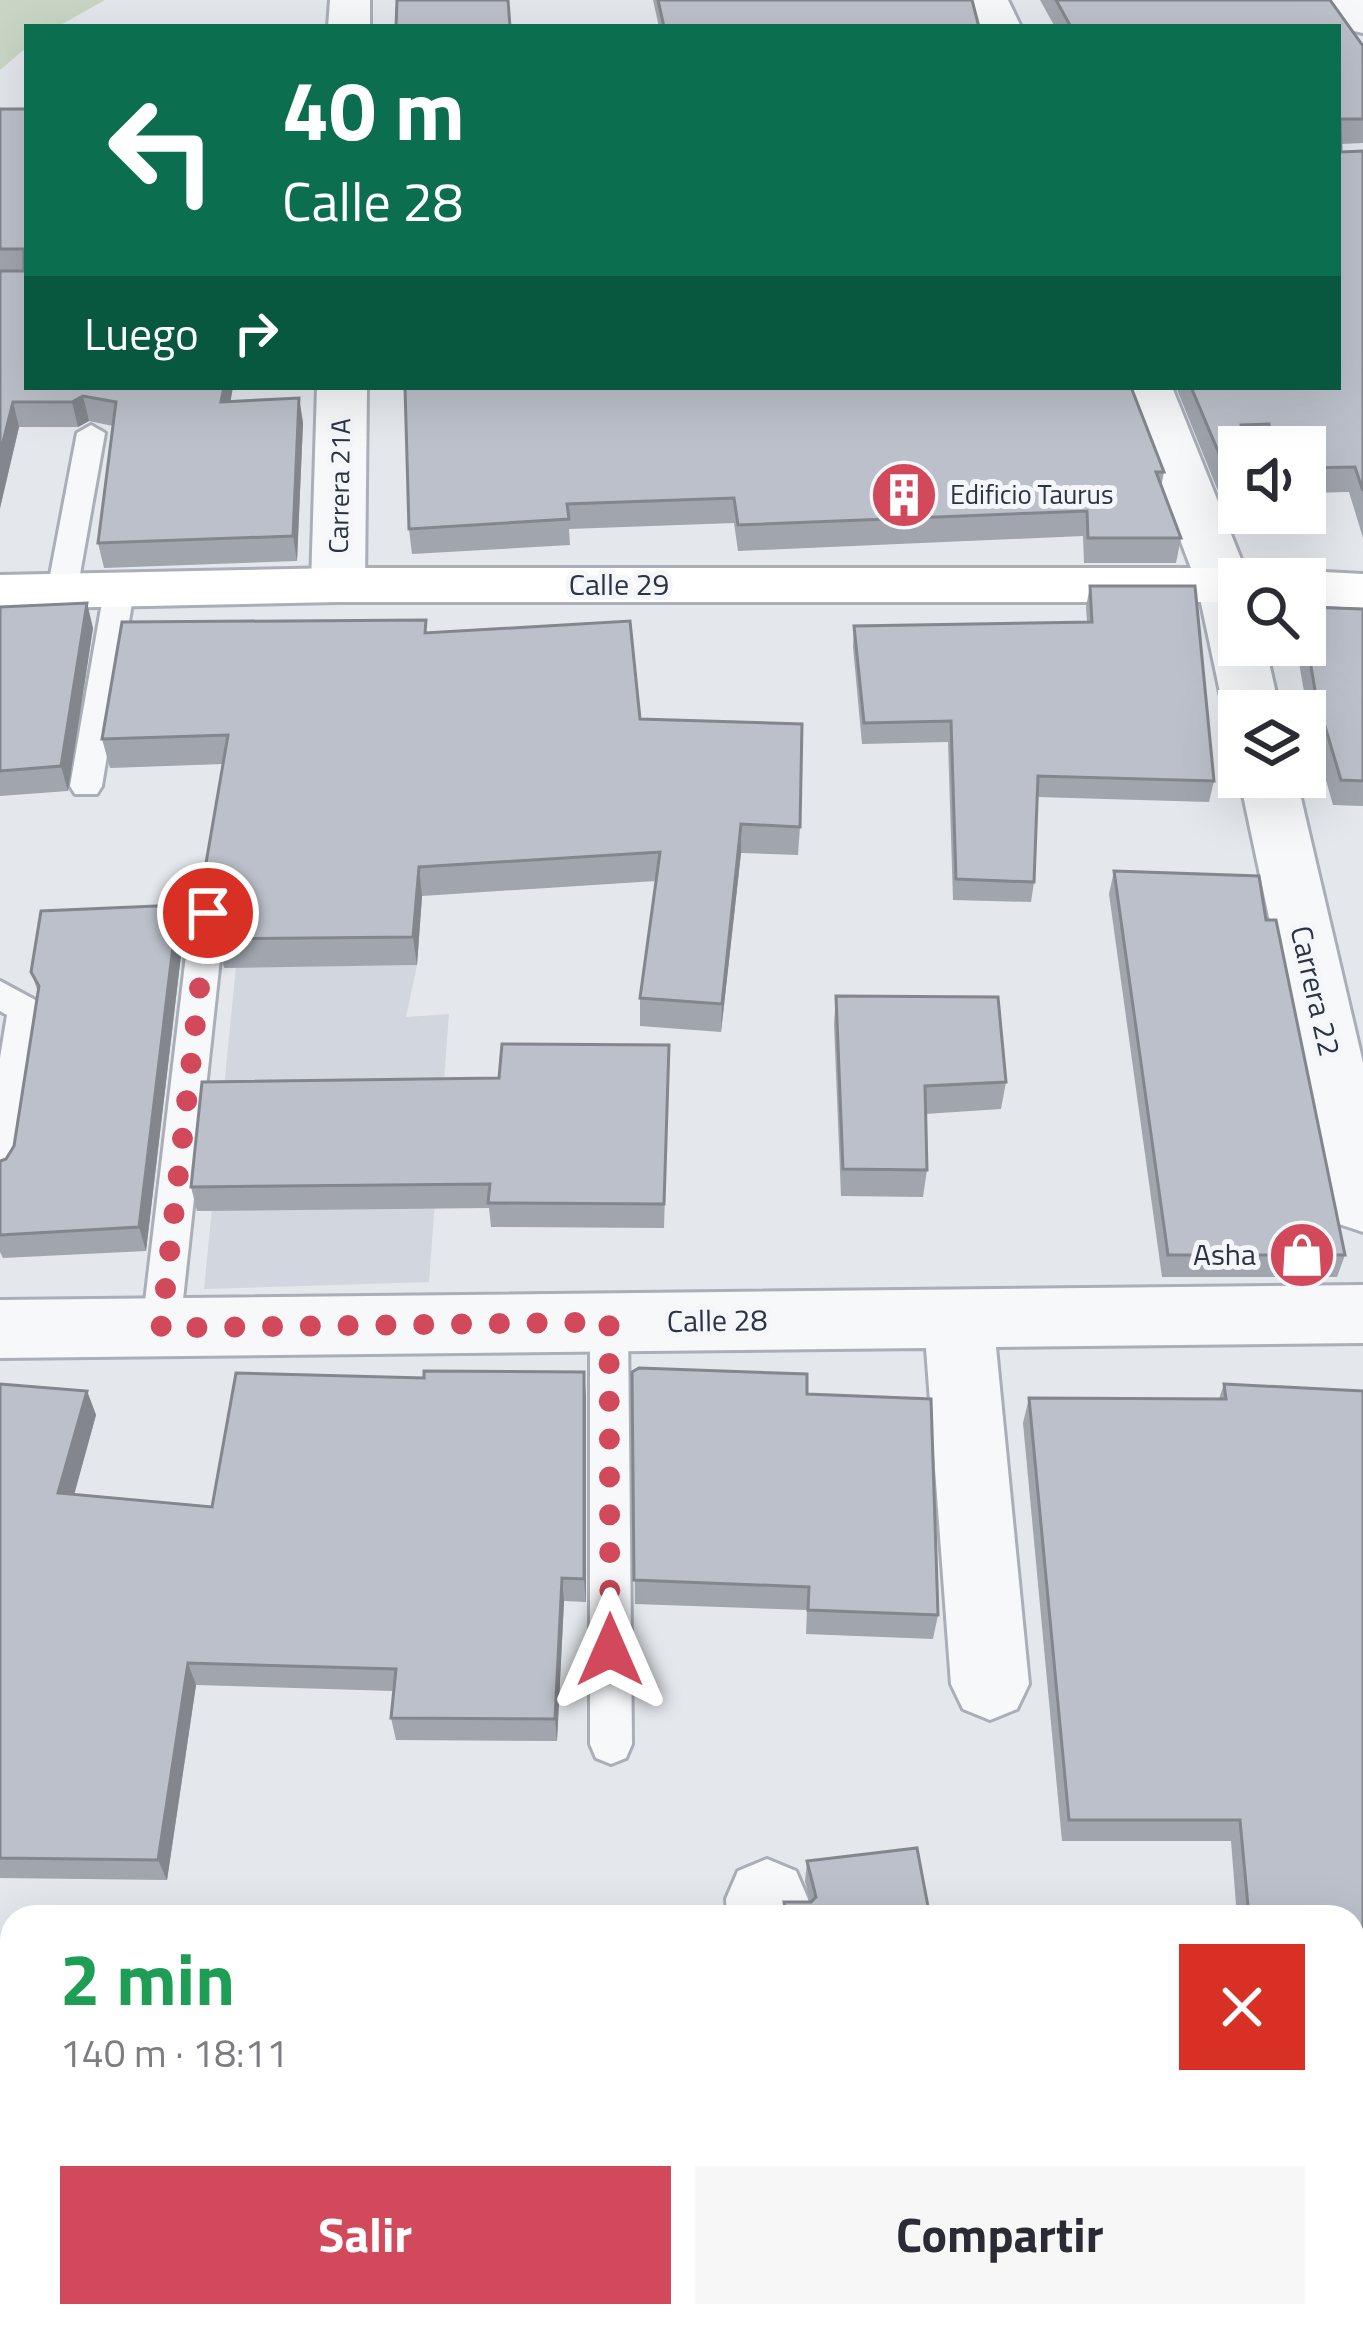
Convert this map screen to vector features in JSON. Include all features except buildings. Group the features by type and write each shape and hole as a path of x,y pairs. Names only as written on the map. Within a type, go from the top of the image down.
{"main road":[{"name":"Calle 29","path":"0,592 338,586 1218,585"},
{"path":"1326,589 1363,591"}],"street":[{"path":"1348,0 1363,21"},
{"name":"Carrera 21A","path":"338,586 342,390"},
{"path":"1149,390 1221,558"},
{"name":"Carrera 22","path":"1272,798 1363,1205"},
{"name":"Calle 28","path":"0,1329 1363,1315"},
{"path":"959,1319 990,1684"}],"lane":[{"path":"62,591 92,433"},
{"path":"86,786 119,591"},
{"path":"161,1328 208,913"},
{"path":"0,994 25,1010 0,1169"},
{"path":"609,1322 610,1744"}],"shaded area":[{"path":"417,965 406,1017 449,1014 429,1282 204,1289 236,967"}],"green space":[{"path":"0,0 105,0 62,24 24,24 24,50 0,70"}],"place":[{"name":"Edificio Taurus","path":"904,495"},
{"name":"Asha","path":"1302,1255"}],"route":[{"path":"208,913 161,1328 609,1322 610,1650"}]}
